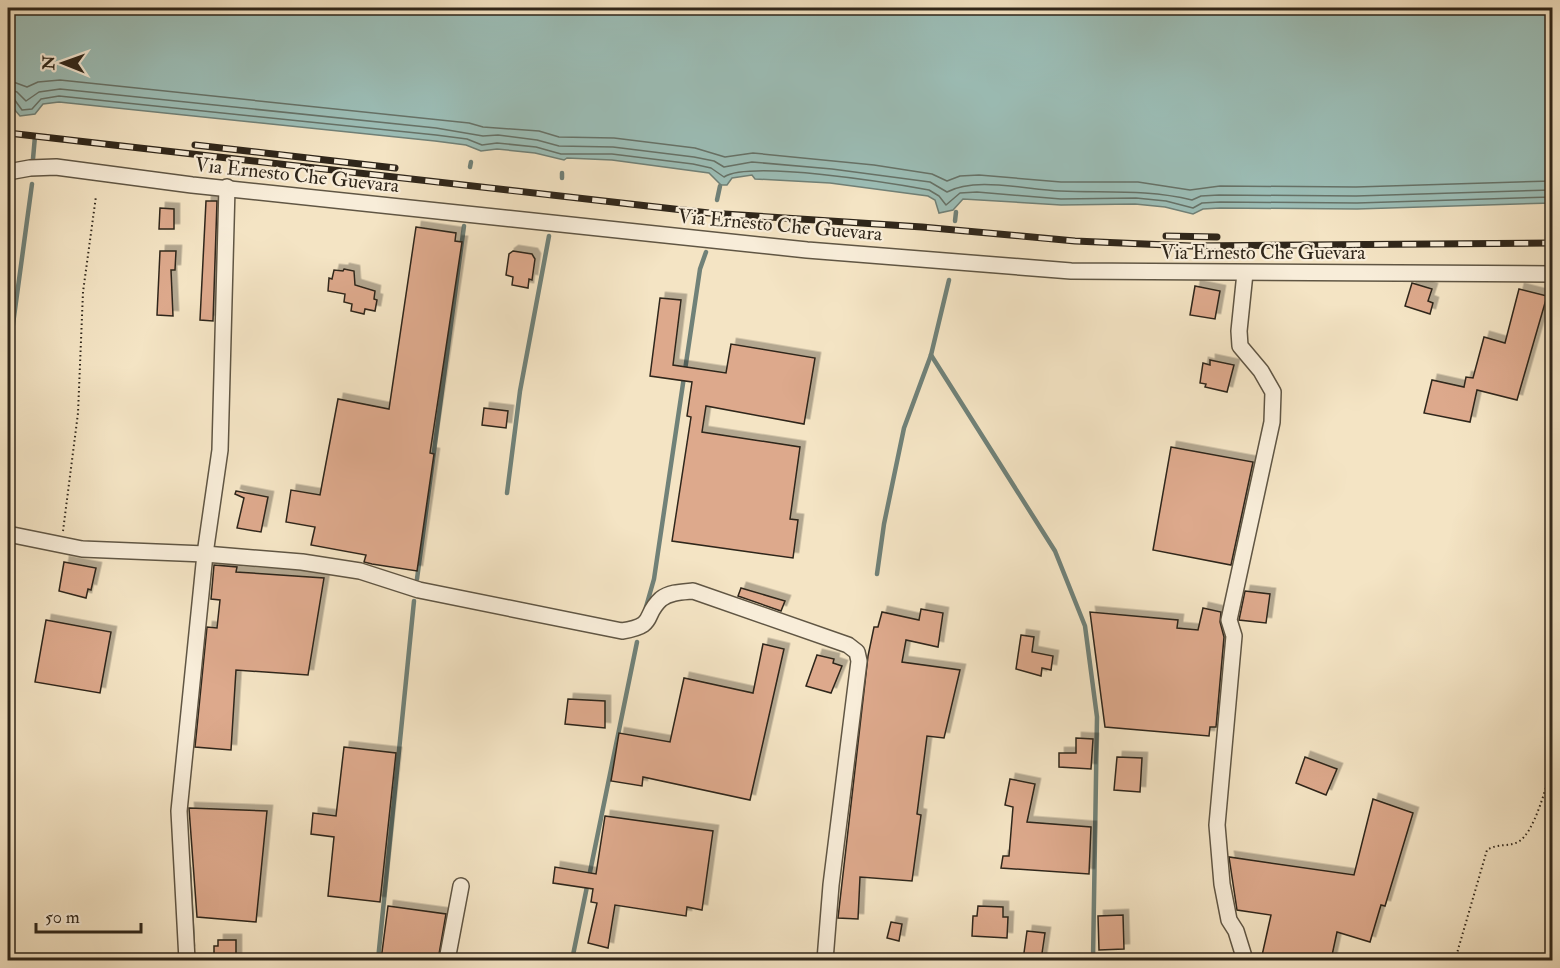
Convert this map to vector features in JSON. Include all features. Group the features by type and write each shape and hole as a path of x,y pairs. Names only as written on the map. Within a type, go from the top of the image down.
{"street":[{"name":"Via Ernesto Che Guevara","path":"8,172 30,168 57,168 192,185 819,251 1071,271 1552,274"},
{"path":"187,960 179,811 205,554 220,450 227,187"},
{"path":"1245,273 1239,331 1240,345 1262,371 1273,392 1272,422 1229,620 1234,636 1217,825 1222,884 1229,920 1240,940 1245,960"},
{"path":"8,534 61,546 130,553 205,554 302,562 360,571 419,590 622,631 639,628 649,620 661,600 675,592 693,591 853,648 860,661 831,885 825,960"},
{"path":"447,960 461,886"}],"path":[{"path":"61,546 78,413 83,292 96,196"},
{"path":"1455,960 1487,850 1496,844 1518,842 1527,833 1552,765"}],"water":[{"path":"8,8 1552,8 1552,203 1357,209 1220,208 1203,209 1193,214 1165,207 1135,204 1061,205 963,199 953,210 939,213 935,200 928,196 830,183 755,179 752,175 732,178 727,185 721,185 709,173 612,160 567,158 564,160 535,153 497,149 481,151 466,145 435,141 59,102 43,104 35,114 20,116 8,102"}],"building":[{"path":"206,201 217,201 213,321 200,320"},
{"path":"160,208 174,209 174,229 159,229"},
{"path":"416,227 456,233 455,241 462,242 430,453 434,454 417,571 372,564 364,562 366,555 311,545 315,527 286,522 291,490 320,495 338,399 389,409"},
{"path":"160,251 176,251 175,270 171,270 173,316 157,315"},
{"path":"513,251 532,254 535,259 532,280 529,279 528,288 512,285 513,277 506,275 509,254"},
{"path":"344,269 354,271 355,285 375,291 374,299 377,300 375,311 365,309 364,314 351,311 352,304 344,302 345,294 328,291 329,278 332,279 334,270 343,271"},
{"path":"1412,283 1432,289 1428,301 1433,303 1430,314 1405,306"},
{"path":"1195,286 1220,291 1215,319 1190,315"},
{"path":"1519,289 1547,296 1517,400 1477,390 1470,422 1424,413 1432,380 1464,387 1466,377 1473,378 1484,337 1505,343"},
{"path":"660,298 681,300 673,365 726,373 731,344 815,358 804,424 706,406 702,432 800,447 790,519 798,520 793,558 672,541 691,417 687,416 692,382 650,376"},
{"path":"1210,360 1234,365 1227,392 1205,387 1206,384 1200,383 1203,363 1210,365"},
{"path":"484,408 508,411 506,428 482,425"},
{"path":"1171,447 1253,462 1231,565 1153,550"},
{"path":"236,491 268,497 261,532 237,528 244,498 235,494"},
{"path":"64,562 96,568 91,590 88,589 86,598 59,591"},
{"path":"214,565 237,567 236,572 324,578 308,675 236,670 231,750 195,747 207,627 217,628 220,600 211,599"},
{"path":"741,588 785,601 781,611 738,596"},
{"path":"1245,591 1270,594 1266,623 1239,620"},
{"path":"1203,608 1221,612 1220,622 1224,637 1216,727 1210,727 1209,736 1105,727 1090,612 1178,620 1177,628 1198,630"},
{"path":"921,609 943,613 938,647 906,640 902,662 960,670 944,738 927,736 917,814 921,815 912,881 860,877 858,919 838,918 868,656 874,627 878,627 882,612 919,620"},
{"path":"46,620 111,632 100,693 35,682"},
{"path":"1021,635 1034,637 1032,652 1053,656 1051,670 1042,668 1041,676 1016,669"},
{"path":"763,644 784,649 750,800 643,777 642,786 611,781 619,733 670,742 684,678 753,693"},
{"path":"817,655 834,659 833,663 842,666 831,693 806,686"},
{"path":"568,699 605,701 605,728 565,724"},
{"path":"1076,738 1093,739 1091,769 1059,767 1059,753 1076,753"},
{"path":"344,747 396,753 380,902 328,896 334,837 311,834 313,813 336,816"},
{"path":"1117,757 1142,758 1140,792 1114,790"},
{"path":"1305,757 1337,769 1326,795 1296,783"},
{"path":"1010,779 1035,784 1027,822 1091,827 1089,874 1001,868 1003,856 1009,856 1013,807 1005,805"},
{"path":"1373,799 1413,813 1385,906 1381,905 1370,942 1337,932 1331,960 1261,960 1271,915 1237,910 1229,857 1354,875"},
{"path":"189,808 267,811 256,922 197,917"},
{"path":"605,816 713,831 702,910 687,907 686,916 615,905 608,948 588,943 597,903 591,902 593,889 553,883 555,867 596,874"},
{"path":"388,906 446,914 438,960 381,960"},
{"path":"978,906 1003,907 1003,917 1008,917 1007,938 972,936 973,916 977,916"},
{"path":"1123,915 1124,949 1099,950 1098,916"},
{"path":"891,922 902,924 899,941 887,938"},
{"path":"1027,931 1045,933 1041,960 1023,960"},
{"path":"218,940 236,940 236,959 214,960 214,946 218,946"}],"waterway":[{"path":"33,159 35,136"},
{"path":"470,167 471,162"},
{"path":"562,173 562,178"},
{"path":"8,361 32,184"},
{"path":"717,200 720,186"},
{"path":"955,221 956,212"},
{"path":"417,579 464,226"},
{"path":"507,493 520,391 549,236"},
{"path":"646,607 654,579 700,269 706,252"},
{"path":"877,574 884,524 904,428 931,355 949,280"},
{"path":"931,355 1055,551 1085,626 1097,717 1093,960"},
{"path":"378,960 414,601"},
{"path":"572,960 637,642"},
{"path":"189,867 193,946"}],"railway":[{"path":"8,133 709,213 922,227 1075,241 1191,246 1552,243"},
{"path":"195,145 395,168"},
{"path":"1166,236 1217,237"}]}
